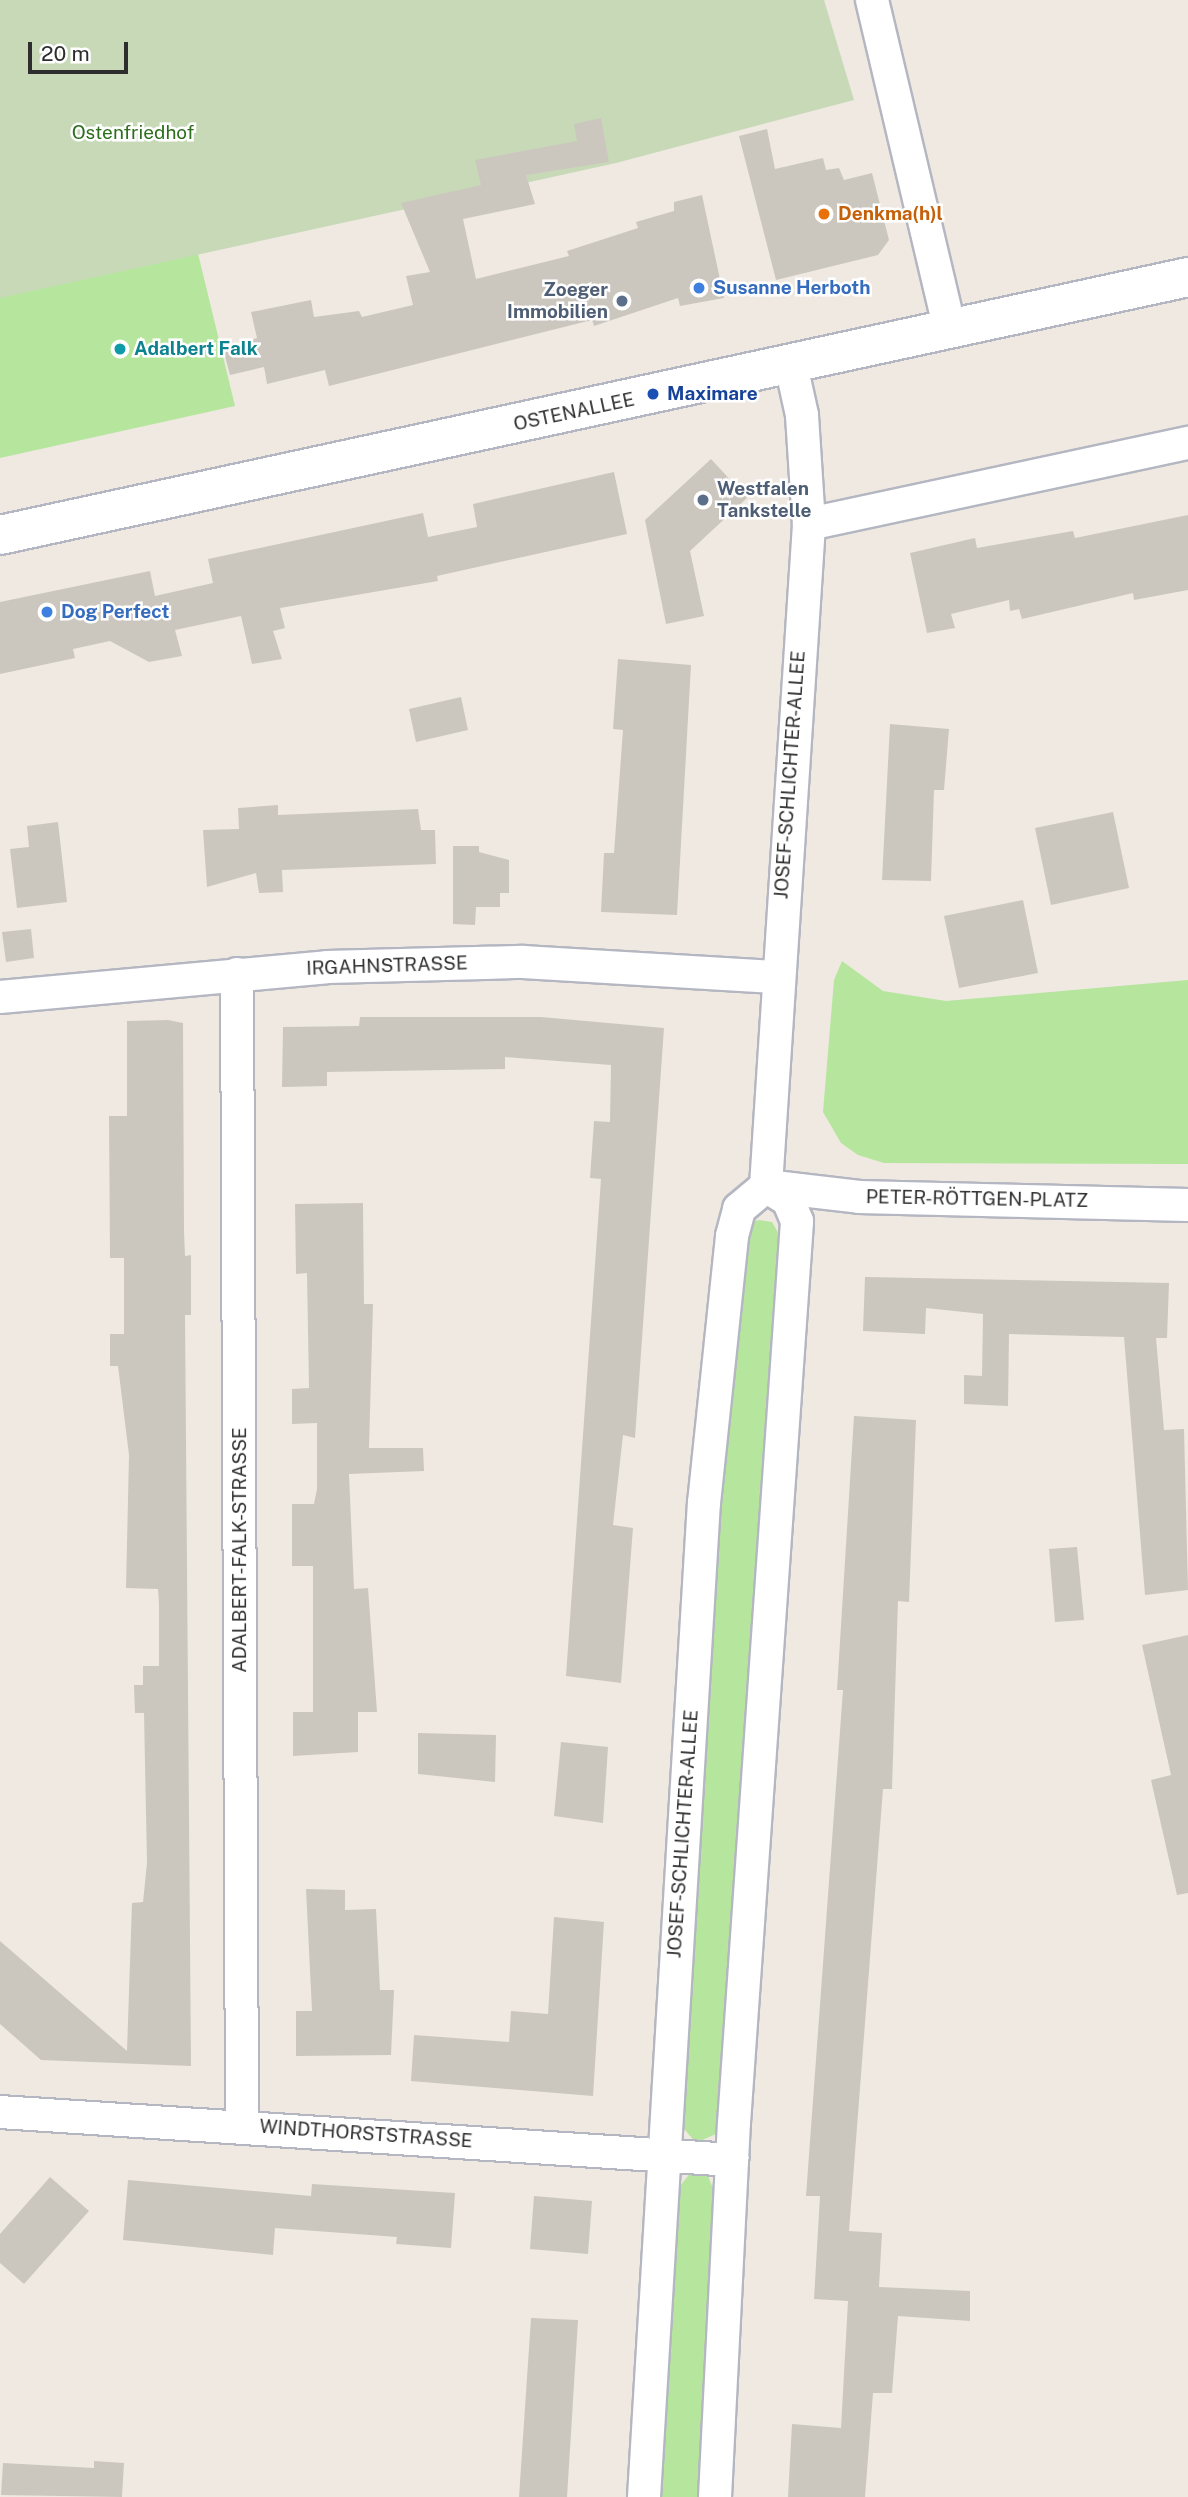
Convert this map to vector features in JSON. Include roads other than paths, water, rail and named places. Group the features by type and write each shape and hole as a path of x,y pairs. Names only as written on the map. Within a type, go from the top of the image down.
{"main road":[{"name":"OSTENALLEE","path":"0,536 1188,277"}],"street":[{"path":"872,0 950,329"},
{"name":"JOSEF-SCHLICHTER-ALLEE","path":"644,2497 704,1503 732,1236 739,1209 766,1186 775,977 809,524 802,415 791,365"},
{"path":"809,524 1188,443"},
{"name":"IRGAHNSTRASSE","path":"0,997 237,974 523,962 775,977"},
{"name":"ADALBERT-FALK-STRASSE","path":"237,974 242,2126"},
{"path":"715,2497 732,2160 797,1221 788,1200 766,1186"},
{"name":"PETER-RÖTTGEN-PLATZ","path":"766,1186 859,1197 1188,1205"},
{"name":"WINDTHORSTSTRASSE","path":"0,2112 732,2160"}],"place":[{"name":"Denkma(h)l","path":"824,214"},
{"name":"Susanne Herboth","path":"699,288"},
{"name":"Zoeger Immobilien","path":"622,301"},
{"name":"Adalbert Falk","path":"120,349"},
{"name":"Maximare","path":"653,394"},
{"name":"Westfalen Tankstelle","path":"703,500"},
{"name":"Dog Perfect","path":"47,612"}],"park label":[{"name":"Ostenfriedhof","path":"133,133"}]}
